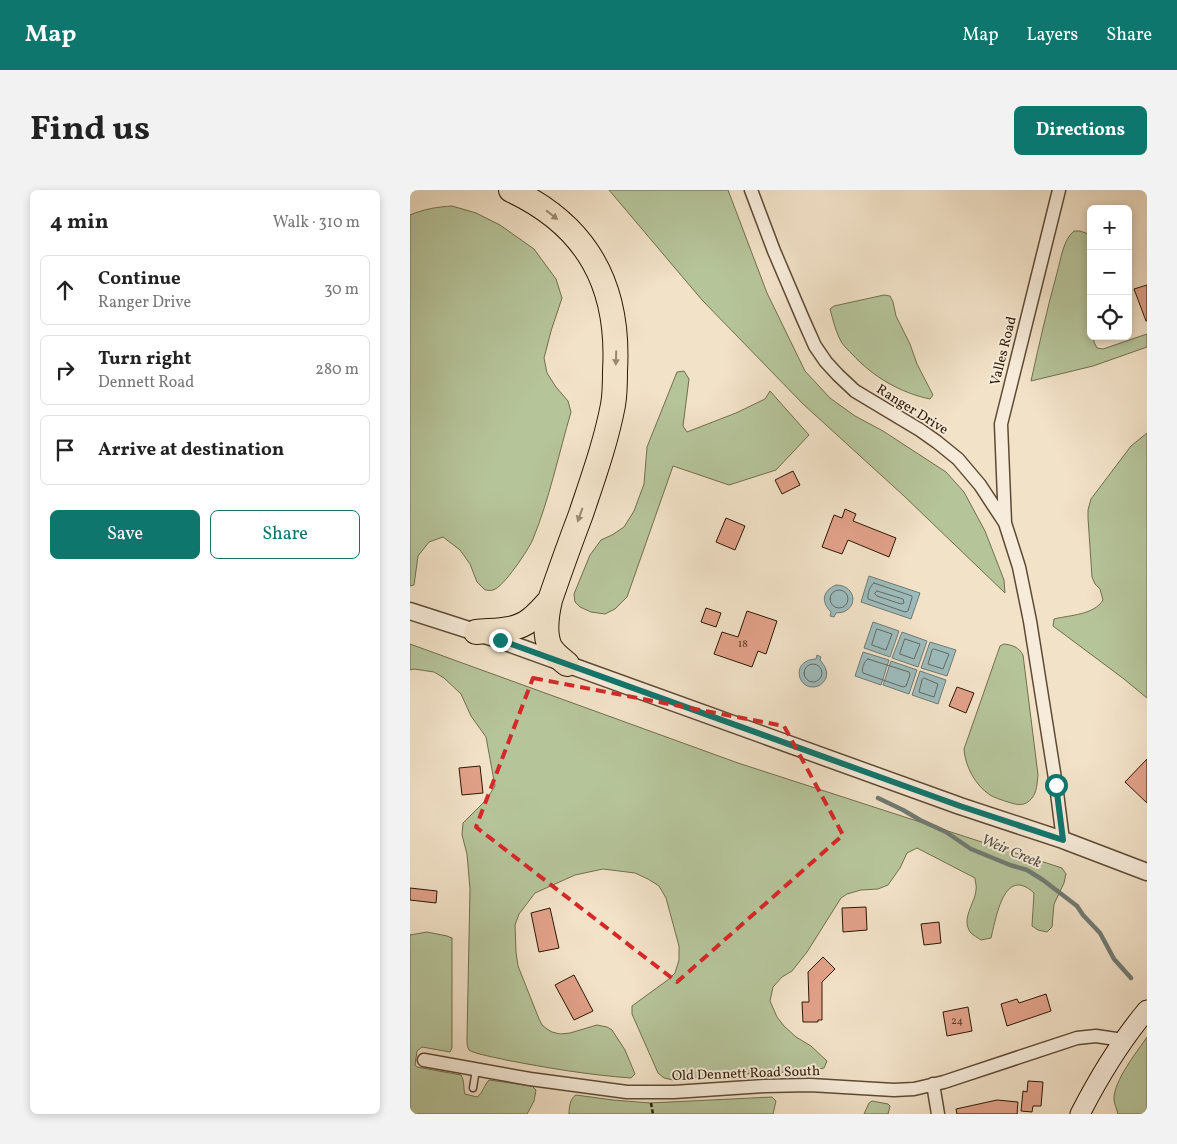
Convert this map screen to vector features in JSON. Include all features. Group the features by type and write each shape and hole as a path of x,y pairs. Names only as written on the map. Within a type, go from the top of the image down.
{"highway":[{"path":"511,190 540,206 564,224 580,242 603,280 610,300 616,345 613,404 598,466 550,600 547,614 550,648 567,664"},
{"path":"476,632 501,631 529,622 550,600"}],"main road":[{"path":"1080,1114 1097,1080 1123,1040 1147,1010"}],"street":[{"name":"Ranger Drive","path":"751,190 803,319 815,346 826,362 855,391 920,430 958,459 980,485 1005,523 1019,567 1030,621 1063,840"},
{"name":"Valles Road","path":"1005,523 1002,424 1059,190"},
{"path":"410,611 567,664 960,806 1063,840 1147,872"},
{"name":"Old Dennett Road South","path":"424,1060 530,1079 627,1092 674,1092 810,1085 894,1090 914,1089 944,1082 1077,1038 1096,1036 1123,1040"},
{"path":"933,1084 938,1114"}],"lane":[{"path":"473,1088 476,1069"}],"highlighted area":[{"path":"533,678 784,726 843,835 677,982 476,827"}],"green space":[{"path":"609,190 728,190 767,293 805,371 830,398 855,416 883,431 946,472 964,492 985,531 1004,580 1005,593 904,496 803,404 702,300"},
{"path":"452,206 476,213 500,225 534,249 556,279 562,298 544,358 547,373 568,401 571,412 549,492 533,539 509,576 497,588 491,590 485,590 477,582 470,564 460,550 443,537 429,542 418,556 414,585 410,586 410,215 420,211"},
{"path":"1074,231 1087,234 1087,340 1094,340 1097,348 1103,349 1147,334 1147,347 1093,366 1031,381 1063,250"},
{"path":"884,295 890,296 893,302 896,316 933,395 930,399 909,393 878,377 848,350 838,335 830,309 834,306"},
{"path":"684,371 689,379 683,426 687,432 736,413 765,399 770,391 809,435 776,470 729,485 673,466 627,597 615,609 605,614 591,612 580,607 575,602 574,594 590,555 601,540 624,527 634,511 644,484 647,447 677,372"},
{"path":"1147,433 1147,698 1053,626 1054,619 1088,612 1103,600 1100,589 1092,577 1088,510 1091,499 1131,446"},
{"path":"410,644 738,763 1062,868 1066,874 1054,904 1052,927 1047,932 1032,926 1034,893 1024,886 1015,885 1003,898 991,938 981,940 971,933 967,922 975,895 975,878 917,848 907,853 900,868 888,885 878,889 861,890 841,898 807,952 792,971 782,977 773,987 770,1001 777,1017 796,1037 811,1046 827,1061 824,1068 809,1071 722,1075 673,1080 664,1078 658,1073 632,1014 632,1006 675,973 679,960 679,946 666,898 659,886 635,873 603,869 575,875 535,893 519,914 515,925 518,966 542,1025 552,1032 560,1034 597,1025 607,1027 612,1030 625,1050 635,1074 631,1078 584,1073 506,1060 469,1050 467,1040 470,889 467,854 462,835 463,823 486,800 495,786 486,737 471,716 461,694 444,678 434,672 410,670"},
{"path":"1004,644 1015,647 1023,655 1038,775 1034,796 1027,803 1021,804 996,798 985,791 972,775 966,762 964,749 1000,646"},
{"path":"427,932 452,938 452,1048 450,1052 422,1047 417,1051 415,1065 417,1067 461,1075 465,1094 477,1097 489,1080 532,1086 536,1090 534,1101 527,1114 410,1114 410,935"},
{"path":"1147,1037 1147,1114 1118,1114 1114,1099 1118,1083"},
{"path":"576,1095 650,1103 772,1097 776,1101 773,1114 569,1114 571,1101"},
{"path":"872,1101 888,1104 890,1106 888,1114 864,1114 869,1103"}],"water":[{"path":"869,576 920,593 911,619 861,602"},
{"path":"836,585 849,589 853,599 849,609 836,613 834,617 830,616 831,612 824,601 824,597 831,587"},
{"path":"873,622 899,631 890,657 864,648"},
{"path":"902,632 927,641 918,667 892,658"},
{"path":"930,642 956,650 947,676 921,668"},
{"path":"863,652 889,660 881,685 855,676"},
{"path":"817,655 821,657 820,660 826,669 827,675 820,685 811,687 801,681 799,670 808,661 816,659"},
{"path":"891,661 917,670 909,694 883,685"},
{"path":"920,671 946,680 938,704 912,695"}],"building":[{"path":"1147,285 1147,321 1146,321 1134,289"},
{"path":"793,471 800,485 782,494 775,480"},
{"path":"845,509 856,514 853,521 896,538 889,557 848,540 842,554 822,547 834,515 842,518"},
{"path":"726,518 745,526 735,550 716,542"},
{"path":"706,608 721,613 716,627 701,622"},
{"path":"747,611 777,621 766,654 758,651 752,667 714,654 722,632 738,637"},
{"path":"957,687 974,693 966,713 949,706"},
{"path":"1147,759 1147,803 1125,782"},
{"path":"480,766 483,793 462,795 459,768"},
{"path":"410,888 437,891 436,903 410,900"},
{"path":"866,907 867,930 843,932 842,908"},
{"path":"550,908 559,948 539,952 531,913"},
{"path":"939,922 941,943 924,945 921,924"},
{"path":"823,957 835,969 822,982 822,1020 818,1020 818,1022 803,1022 802,1002 809,1002 808,972"},
{"path":"574,975 593,1011 574,1020 555,985"},
{"path":"1046,994 1051,1011 1007,1026 1001,1004 1017,999 1019,1003"},
{"path":"968,1007 972,1031 947,1036 943,1012"},
{"path":"1028,1081 1043,1082 1041,1106 1033,1106 1032,1112 1021,1111 1023,1091 1027,1092"},
{"path":"997,1100 1018,1102 1017,1114 957,1114 956,1109"}],"waterway":[{"name":"Weir Creek","path":"878,798 946,832 971,849 1027,870 1043,880 1077,906 1100,933 1114,959 1131,978"}],"route":[{"path":"500,640 960,806 1063,840 1056,785"}]}
